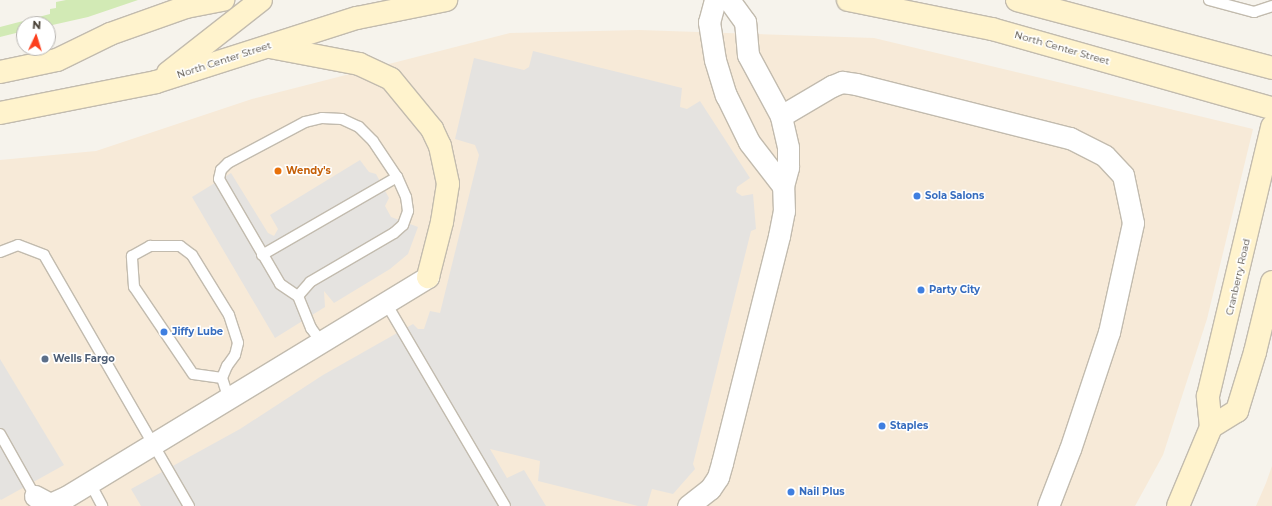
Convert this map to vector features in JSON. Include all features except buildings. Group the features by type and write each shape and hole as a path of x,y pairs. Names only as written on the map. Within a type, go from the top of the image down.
{"street":[{"path":"0,72 57,60 110,34 190,3 224,0"},
{"path":"156,82 261,0"},
{"name":"North Center Street","path":"0,113 156,82 357,18 446,0"},
{"path":"715,0 709,22 715,60 726,95 749,142 783,186"},
{"path":"688,506 710,489 722,463 779,236 784,211 783,186 788,167 781,116 748,55 745,22 729,0"},
{"name":"North Center Street","path":"848,0 992,28 1272,108"},
{"path":"1017,0 1272,68"},
{"path":"35,496 50,504 90,483 428,277 442,222 448,184 440,146 432,129 391,79 359,64 267,46"},
{"path":"781,116 832,86 842,82 856,84 1070,138 1105,156 1122,175 1133,223 1109,332 1070,449 1048,506"},
{"name":"Cranberry Road","path":"1178,506 1211,427 1208,396 1272,127"},
{"path":"1211,427 1237,411 1255,352 1272,282"}],"lane":[{"path":"1209,0 1254,12 1272,6"},
{"path":"298,296 310,282 404,225 408,211 406,197 397,177 373,141 359,127 342,119 322,118 305,122 228,163 221,170 220,179 262,256 280,284 298,296 311,328 322,343"},
{"path":"262,256 397,177"},
{"path":"0,252 18,245 44,255 152,445 189,506"},
{"path":"222,378 193,374 134,287 132,256 150,246 180,246 192,255 229,315 238,343 235,356 227,366 222,378 229,398"},
{"path":"386,303 505,506"},
{"path":"0,434 35,496"},
{"path":"90,483 102,506"}],"shaded area":[{"path":"639,30 874,38 1253,129 1207,319 1163,455 1135,506 0,506 0,160 96,151 252,99 510,33"},
{"path":"533,51 682,88 680,107 687,109 700,101 750,178 737,187 736,192 742,196 753,194 756,229 751,231 693,464 695,469 673,494 652,489 647,506 638,506 538,481 540,461 490,449 507,478 524,470 546,506 141,506 131,489 240,429 323,375 413,324 418,329 424,329 430,311 440,313 479,155 475,145 455,139 474,58 524,70 529,67"},
{"path":"360,160 369,172 376,174 389,198 385,206 391,217 418,227 408,254 390,269 334,303 324,291 325,307 275,338 192,197 231,173 268,233 274,236 278,229 270,215"},
{"path":"0,359 64,465 1,500 0,499"},
{"path":"1272,466 1272,506 1256,506 1266,483"}],"green space":[{"path":"66,0 138,0 88,17 56,24 56,16 42,16 50,14 50,9 56,8 56,2"},
{"path":"16,23 16,33 0,37 0,27"}],"place":[{"name":"Wendy's","path":"278,171"},
{"name":"Sola Salons","path":"917,196"},
{"name":"Party City","path":"921,290"},
{"name":"Jiffy Lube","path":"164,332"},
{"name":"Wells Fargo","path":"45,359"},
{"name":"Staples","path":"882,426"},
{"name":"Nail Plus","path":"791,492"}]}
